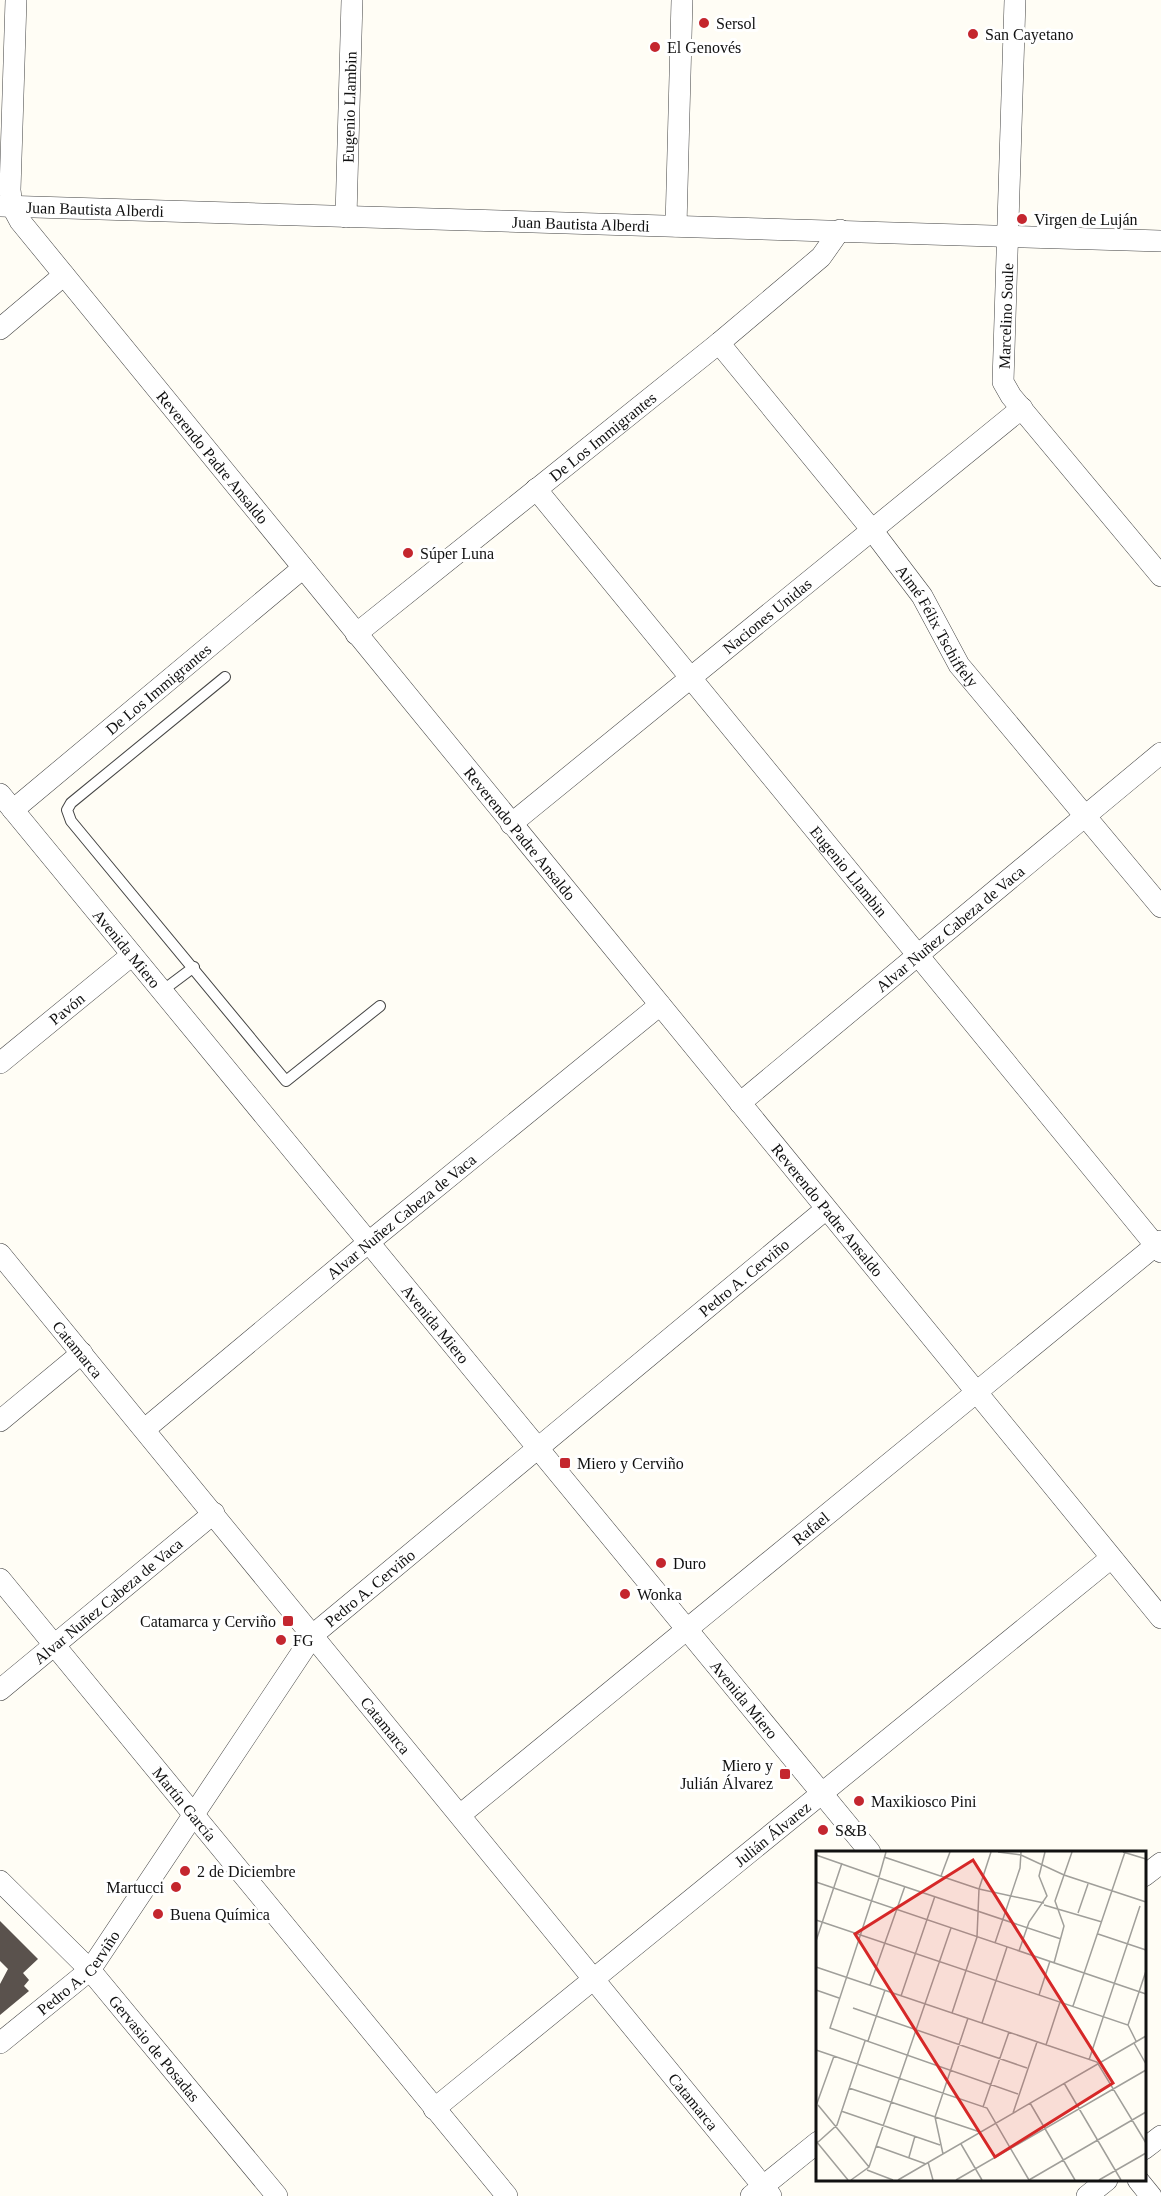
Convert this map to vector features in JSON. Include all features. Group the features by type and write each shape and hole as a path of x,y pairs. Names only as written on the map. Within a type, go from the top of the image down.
{"street":[{"name":"Reverendo Padre Ansaldo","path":"16,0 10,190 6,206 1161,1618"},
{"name":"Eugenio Llambin","path":"346,217 352,0"},
{"path":"676,226 682,0"},
{"name":"Marcelino Soule","path":"1014,0 1003,382 1161,576"},
{"name":"Juan Bautista Alberdi","path":"6,206 840,230 1159,244"},
{"name":"De Los Immigrantes","path":"356,633 719,343 821,257 840,230"},
{"path":"0,329 64,275"},
{"name":"Aimé Félix Tschiffely","path":"719,343 872,530 922,597 960,665 1161,908"},
{"name":"Naciones Unidas","path":"511,824 1022,408"},
{"name":"Eugenio Llambin","path":"537,489 1159,1246"},
{"name":"De Los Immigrantes","path":"6,802 303,568"},
{"name":"Alvar Nuñez Cabeza de Vaca","path":"740,1103 1161,753"},
{"name":"Avenida Miero","path":"6,802 369,1242 536,1449 869,1851"},
{"name":"Pavón","path":"0,1063 132,956"},
{"name":"Alvar Nuñez Cabeza de Vaca","path":"145,1429 369,1242 660,1005"},
{"name":"Pedro A. Cerviño","path":"0,2043 90,1970 314,1635 826,1209"},
{"name":"Rafael","path":"460,1815 977,1391 1159,1246"},
{"name":"Catamarca","path":"0,1254 594,1979 762,2193"},
{"path":"0,1421 82,1353"},
{"name":"Alvar Nuñez Cabeza de Vaca","path":"0,1690 214,1513"},
{"name":"Julián Álvarez","path":"434,2109 1112,1558"},
{"name":"Martín García","path":"0,1579 507,2196"},
{"path":"1146,1874 1161,1863"},
{"name":"Gervasio de Posadas","path":"0,1881 90,1970 278,2196"},
{"path":"1146,2147 1161,2136"},
{"path":"762,2193 816,2144"},
{"path":"1087,2196 1106,2181"},
{"path":"1139,2181 1151,2196"}],"lane":[{"path":"225,677 71,803 67,810 71,821 286,1081 380,1006"},
{"path":"162,991 194,967"}],"building":[{"path":"0,1921 38,1959 23,1973 29,1980 24,1986 29,1991 0,2015 0,1984 8,1969 0,1961"}],"place":[{"name":"Sersol","path":"704,23"},
{"name":"San Cayetano","path":"973,34"},
{"name":"El Genovés","path":"655,47"},
{"name":"Virgen de Luján","path":"1022,219"},
{"name":"Súper Luna","path":"408,553"},
{"name":"Miero y Cerviño","path":"565,1463"},
{"name":"Duro","path":"661,1563"},
{"name":"Wonka","path":"625,1594"},
{"name":"Catamarca y Cerviño","path":"288,1621"},
{"name":"FG","path":"281,1640"},
{"name":"Miero y Julián Álvarez","path":"785,1774"},
{"name":"Maxikiosco Pini","path":"859,1801"},
{"name":"S&B","path":"823,1830"},
{"name":"2 de Diciembre","path":"185,1871"},
{"name":"Martucci","path":"176,1887"},
{"name":"Buena Química","path":"158,1914"}]}
